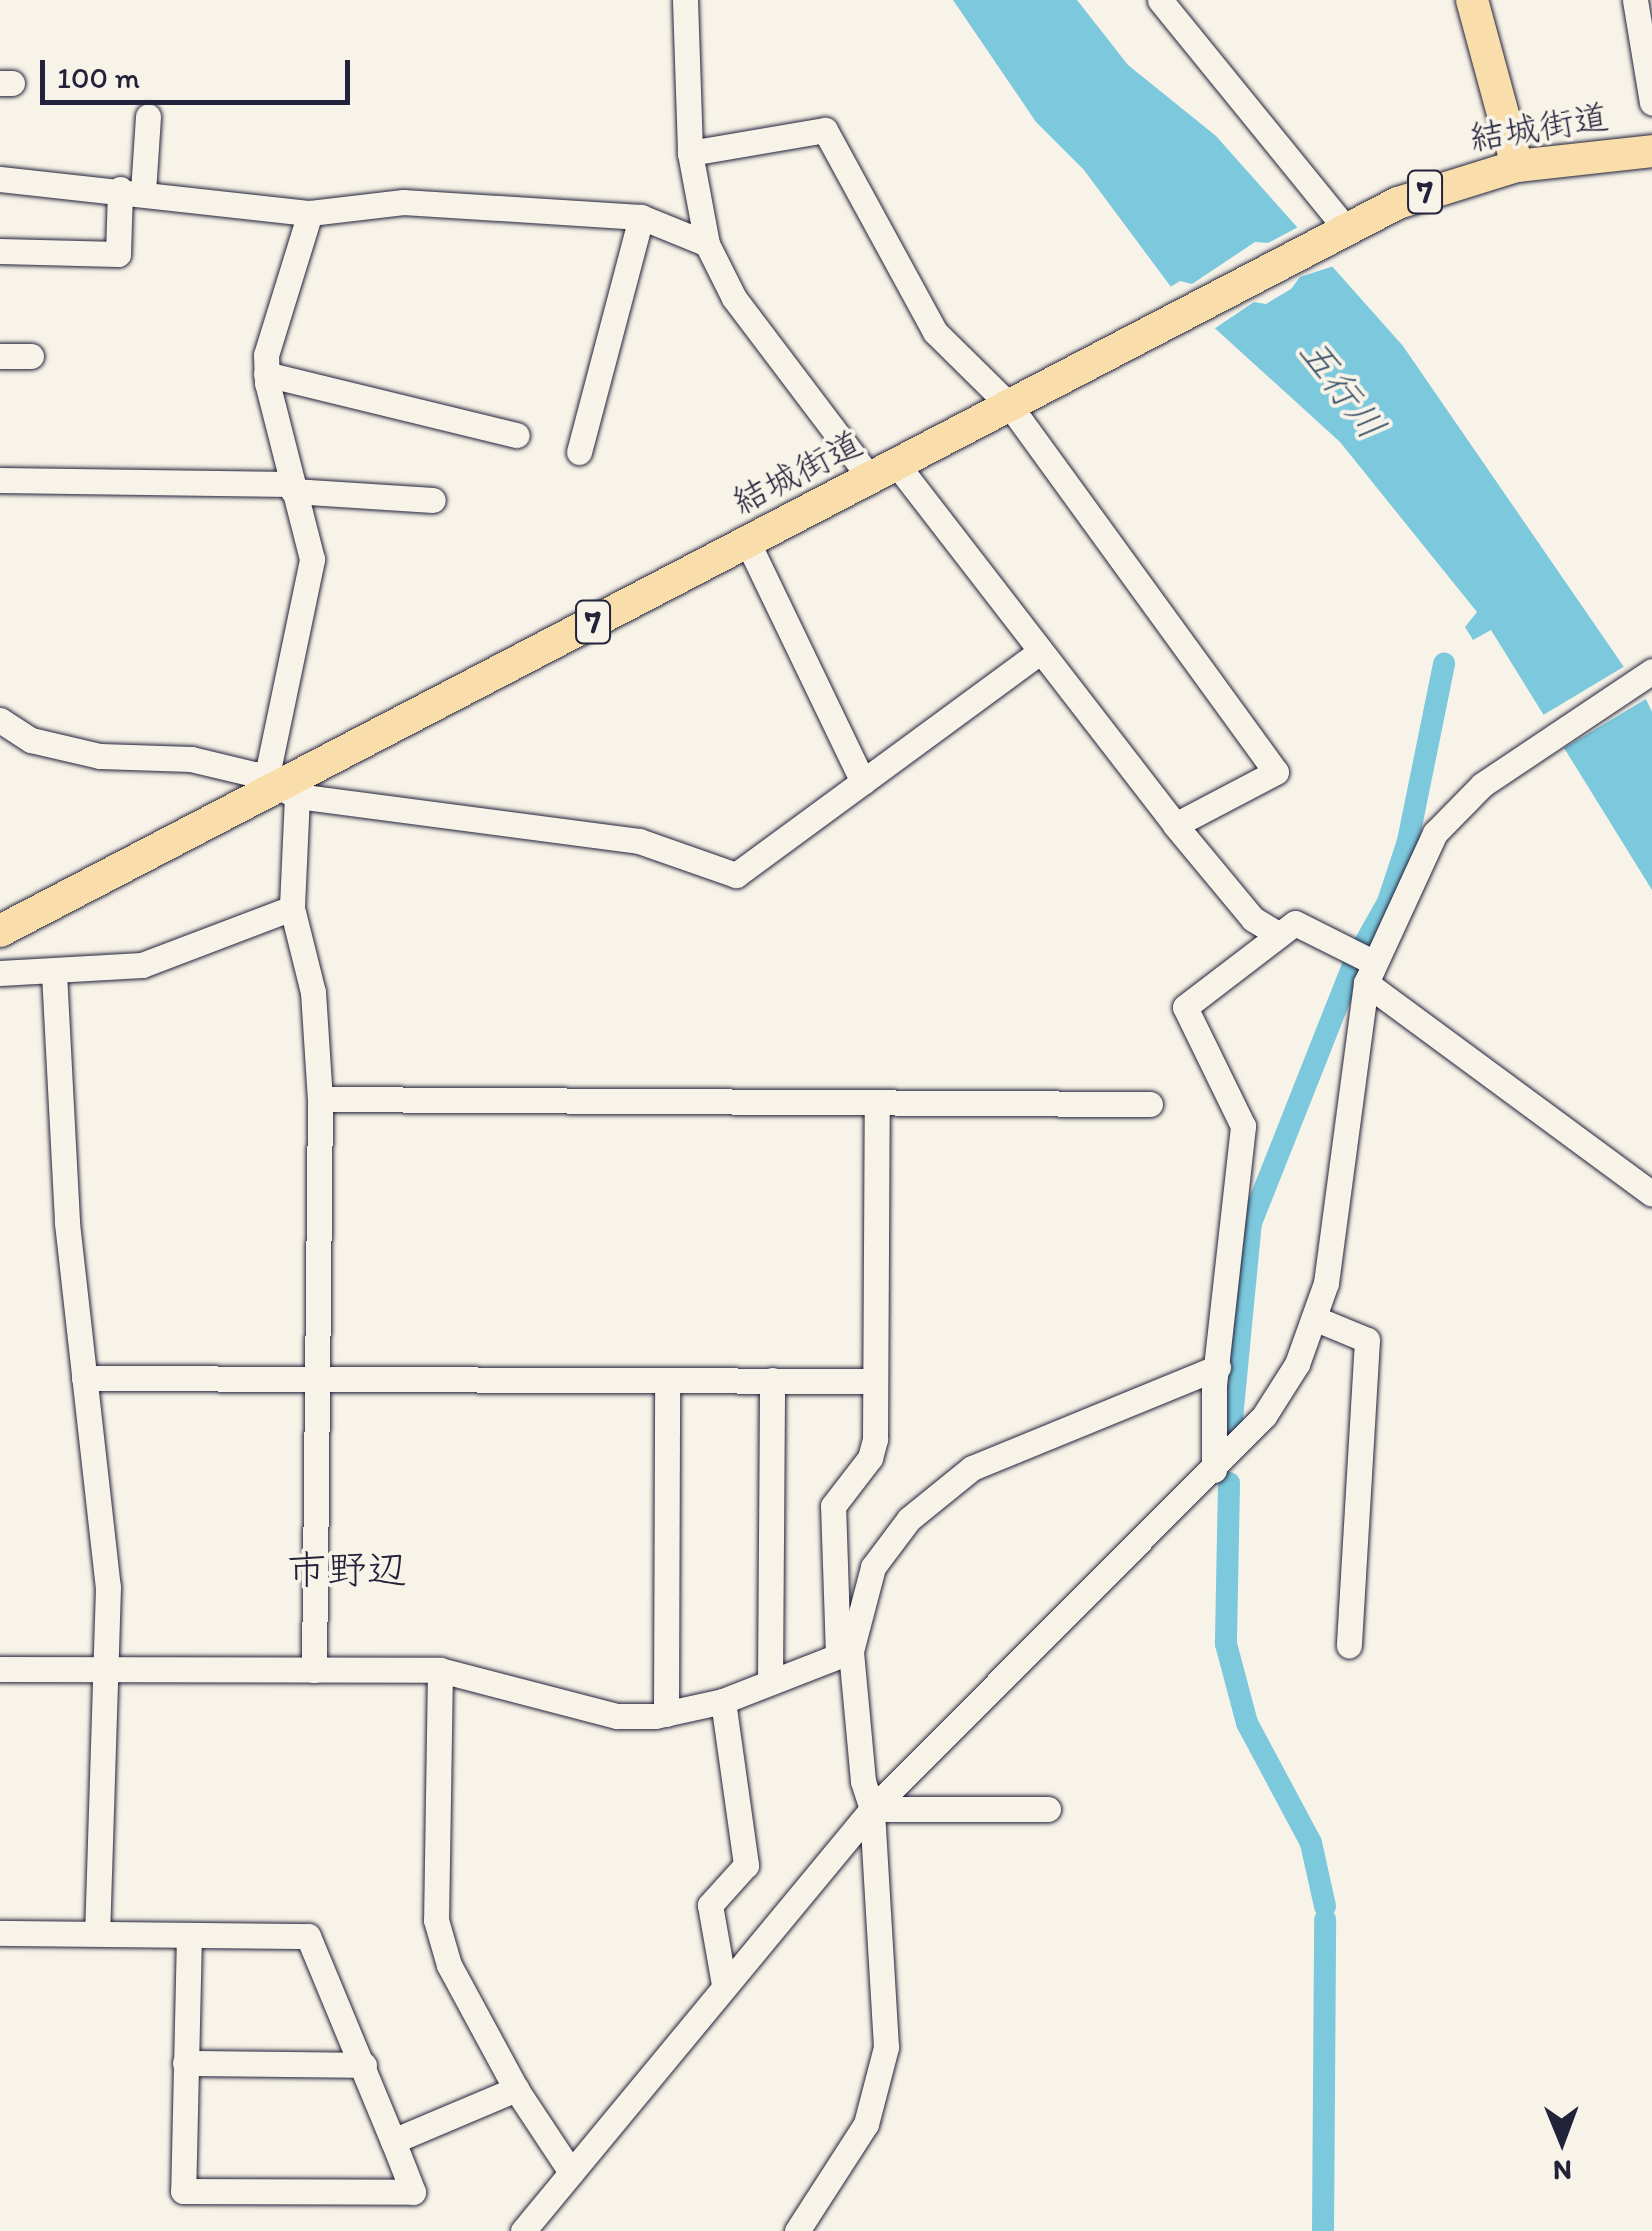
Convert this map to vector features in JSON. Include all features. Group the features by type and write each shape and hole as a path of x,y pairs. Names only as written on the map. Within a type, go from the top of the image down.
{"main road":[{"path":"1472,0 1517,166"},
{"name":"結城街道","path":"0,931 1342,231 1433,188 1517,166 1652,151"}],"street":[{"path":"685,0 690,153 707,244 734,298 1041,651 1175,826 1253,919 1278,934"},
{"path":"1160,0 1342,231"},
{"path":"1635,0 1652,104"},
{"path":"0,252 118,254 148,116"},
{"path":"690,153 825,130 935,332 1010,406 1276,772 1175,826"},
{"path":"0,179 132,190 310,213 403,202 641,217 707,244"},
{"path":"310,213 266,355 266,374 312,559 280,786 292,908 314,992 320,1099 314,1670"},
{"path":"579,452 641,217"},
{"path":"0,356 31,356"},
{"path":"266,374 517,435"},
{"path":"0,480 292,488 433,500"},
{"path":"748,542 863,782"},
{"path":"0,720 31,740 100,756 191,759 280,786 640,841 736,875 1041,651"},
{"path":"523,2231 872,1809 1214,1470 1283,1389 1314,1318 1339,1218 1343,1131 1370,973 1435,833 1482,785 1651,672"},
{"path":"0,973 54,973 142,965 292,908"},
{"path":"1214,1470 1218,1367 1243,1126 1185,1006 1278,934 1306,924 1652,1194"},
{"path":"54,973 67,1223 108,1588 102,1669 97,1933"},
{"path":"320,1099 1150,1104"},
{"path":"797,2231 866,2124 883,2071 872,1809 863,1780 844,1653 830,1526 833,1506 874,1447 877,1103"},
{"path":"1314,1318 1367,1340 1350,1645"},
{"path":"0,1669 440,1670 617,1716 666,1714 723,1701 844,1653 874,1567 941,1488 1044,1433 1218,1367"},
{"path":"84,1378 317,1374 875,1381"},
{"path":"666,1714 668,1380"},
{"path":"770,1682 772,1380"},
{"path":"440,1670 436,1920 449,1965 516,2089 571,2172"},
{"path":"723,1701 746,1865 710,1905 724,1984"},
{"path":"872,1809 1048,1808"},
{"path":"0,1932 308,1936 413,2192 183,2191 189,1935"},
{"path":"185,2064 364,2066"},
{"path":"393,2141 516,2089"}],"water":[{"name":"五行川","path":"953,0 1077,0 1128,65 1216,136 1403,346 1652,712 1652,890 1491,630 1473,640 1465,627 1477,612 1340,442 1174,291 1084,170 1036,122"}],"pier":[{"path":"1302,225 1340,264 1300,277 1291,289 1266,304 1254,302 1208,333 1167,289 1180,281 1192,284 1255,242 1268,243"},
{"path":"1630,663 1650,696 1558,752 1538,718"}],"waterway":[{"path":"1365,943 1388,902 1408,841 1444,664"},
{"path":"1231,1429 1251,1223 1353,966"},
{"path":"1229,1483 1226,1644 1247,1723 1311,1843 1325,1906"},
{"path":"1323,2231 1325,1920"}],"district":[{"name":"市野辺","path":"347,1569"}]}
